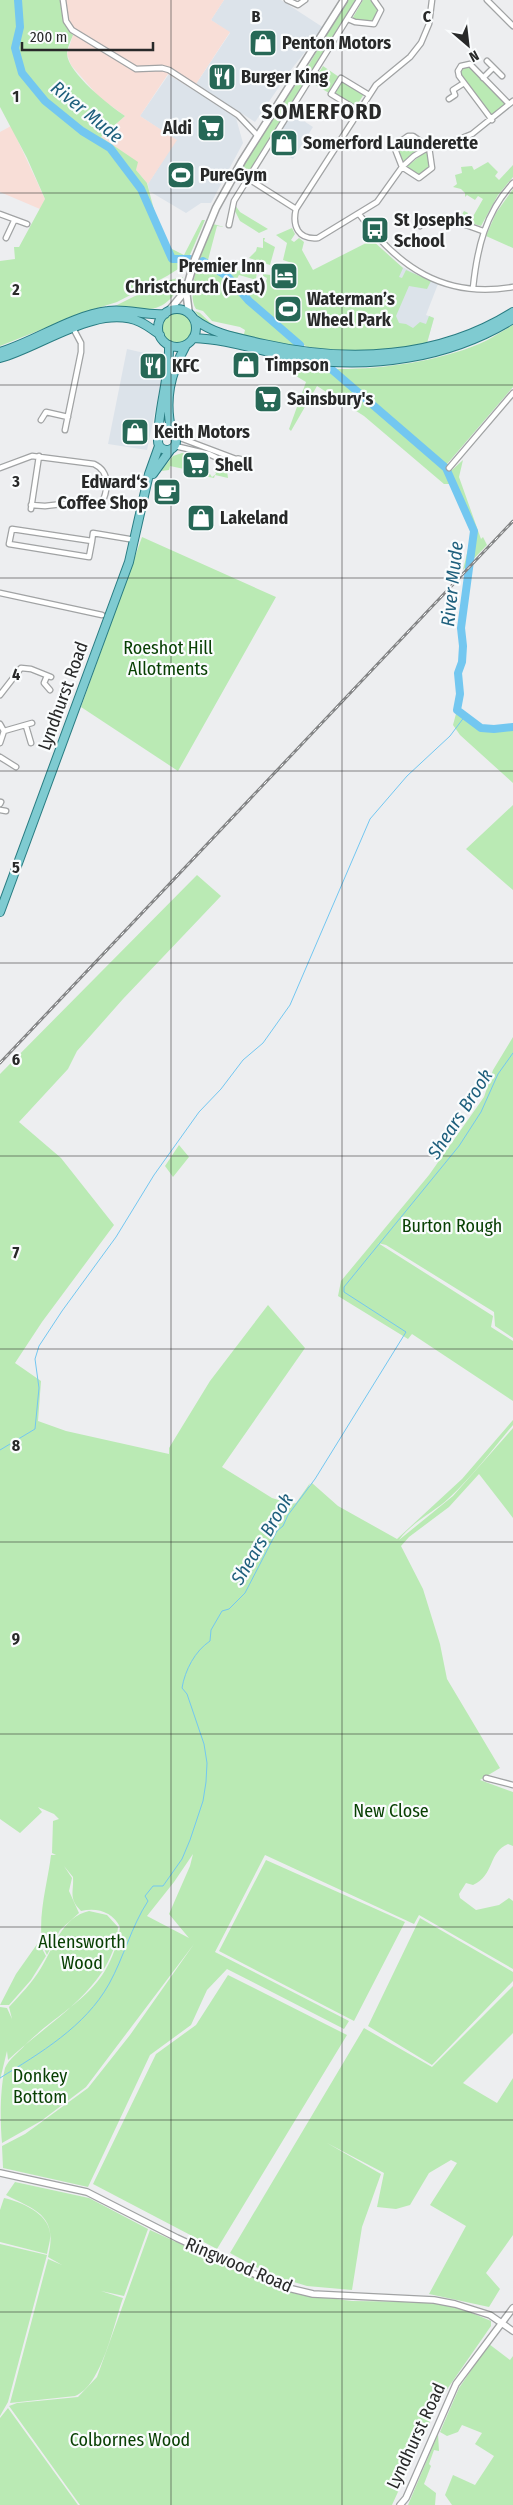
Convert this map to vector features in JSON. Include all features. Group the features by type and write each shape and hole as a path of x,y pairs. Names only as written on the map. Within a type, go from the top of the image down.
{"main road":[{"path":"160,335 159,324 186,290 194,261 236,170 344,0"},
{"path":"174,435 163,432 158,443 163,450 173,447 174,435 168,412 169,390 174,366 186,345 193,338 196,329 191,316 186,290"},
{"path":"0,352 94,313 122,310 143,315 166,313 179,309 208,330 249,341 298,352 358,356 423,348 457,339 513,312"},
{"path":"0,358 98,319 127,318 141,322 160,335 168,345 186,345"},
{"path":"193,338 209,339 298,358 331,362 361,362 398,359 459,345 513,319"},
{"name":"Lyndhurst Road","path":"0,912 126,572 158,443 158,421 169,361 168,345"},
{"name":"Lyndhurst Road","path":"146,487 173,447"}],"street":[{"path":"64,0 66,20 72,30 136,69 162,68 169,70 238,115 258,136"},
{"path":"288,0 296,5 305,0"},
{"path":"229,225 234,201 359,0"},
{"path":"348,19 355,22 374,24 381,10 374,0"},
{"path":"432,0 429,24 421,44 410,57 382,78 369,95 296,209 295,226 301,235 309,238 323,236 377,202 402,167 414,156 429,147 466,137 492,120 511,103 470,64 466,64 458,71 464,83 492,120"},
{"path":"487,0 513,26"},
{"path":"487,61 502,76"},
{"path":"483,78 493,68"},
{"path":"359,112 331,94 341,78 369,95"},
{"path":"449,99 455,95 453,90 464,83"},
{"path":"411,136 429,147 434,166 418,178 402,167 395,149 402,140 411,136"},
{"path":"236,170 296,209"},
{"path":"472,288 477,253 484,231 501,197 513,183"},
{"path":"223,195 234,201"},
{"path":"0,214 14,221 19,220 27,224"},
{"path":"359,214 378,240 403,263 431,277 472,288 498,289 513,287"},
{"path":"420,226 426,221 451,219 484,231"},
{"path":"6,238 14,221"},
{"path":"65,430 81,352 80,343 73,328"},
{"path":"449,468 513,392"},
{"path":"41,420 46,412 68,416"},
{"path":"173,447 209,454 232,465 236,470 242,467 242,461 236,458 174,435"},
{"path":"39,456 31,507 71,503"},
{"path":"0,468 26,457 39,456 88,463 101,468 107,480 105,498 101,505"},
{"path":"232,465 236,458"},
{"path":"92,540 12,528 9,544 89,557 92,540 93,533 135,540"},
{"path":"0,593 102,615"},
{"path":"0,694 20,668 21,661"},
{"path":"20,668 31,669 49,676 44,683 50,690"},
{"path":"4,731 32,723"},
{"path":"0,724 4,731 0,743"},
{"path":"26,726 31,743"},
{"path":"0,758 16,767"},
{"path":"0,810 6,811"},
{"path":"486,1778 513,1785"},
{"name":"Ringwood Road","path":"0,2173 87,2192 177,2238 280,2286 313,2294 434,2300 455,2304 475,2309 513,2331"},
{"name":"Lyndhurst Road","path":"400,2505 406,2498 456,2384 513,2308"}],"shaded area":[{"path":"61,0 224,0 211,20 230,32 196,84 192,89 168,74 140,116 177,140 148,184 136,170 137,162 101,137 125,116 99,97 71,65 67,54 73,35 67,29 64,21"},
{"path":"224,0 281,0 324,28 290,71 255,122 196,84 230,33 211,20"},
{"path":"169,74 236,118 243,143 211,203 201,203 186,213 149,191 148,184 176,140 140,116"},
{"path":"290,112 313,127 293,159 270,144"},
{"path":"11,126 45,199 40,209 0,192 0,132"},
{"path":"398,265 438,284 426,315 434,318 427,343 389,351"},
{"path":"127,349 166,358 147,450 108,444"}],"green space":[{"path":"0,0 61,0 65,23 73,35 67,52 69,62 91,88 125,116 101,137 138,162 136,170 147,183 158,225 170,248 184,255 202,220 205,220 186,264 167,276 117,302 88,311 0,346 0,261 15,259 14,247 19,247 45,199 27,158 0,107"},
{"path":"347,0 357,0 249,172 244,173 241,168 272,118 304,73"},
{"path":"363,0 372,0 379,12 371,23 352,19"},
{"path":"323,66 339,77 329,93 312,83"},
{"path":"466,66 471,68 505,102 505,105 491,116 460,74 462,68"},
{"path":"342,80 364,94 355,108 333,94"},
{"path":"408,138 412,138 425,147 402,163 398,146"},
{"path":"425,152 429,153 431,166 418,176 405,168"},
{"path":"488,162 498,172 495,176 499,180 513,165 513,177 498,195 481,226 459,220 464,211 468,213 466,217 471,220 483,199 478,196 475,200 467,195 465,197 465,193 461,189 453,187 457,184 455,175 462,173 461,167 472,166 474,170"},
{"path":"513,189 513,248 486,236 496,213"},
{"path":"235,205 240,212 268,229 259,233 240,221 235,211 233,212"},
{"path":"213,224 224,227 217,226 208,260 233,267 238,271 245,267 262,272 261,274 257,273 255,283 252,283 253,279 239,275 236,280 239,281 238,285 255,287 253,293 262,296 267,278 263,274 279,276 278,282 287,282 292,263 283,260 287,243 276,235 292,228 295,234 291,240 294,242 299,238 304,242 302,250 313,270 372,240 403,268 399,277 402,278 406,270 431,281 427,289 409,286 396,316 399,323 413,328 420,322 426,324 429,316 434,318 427,343 397,349 368,351 323,349 308,347 302,344 300,349 258,342 228,334 215,328 204,321 195,311 200,313 216,328 244,334 245,330 240,327 212,321 203,311 196,309 193,301 192,291 197,267"},
{"path":"263,238 265,238 264,241 275,247 270,265 249,258 256,251 257,247 263,248"},
{"path":"183,277 173,296 157,307 143,309 115,306 165,281"},
{"path":"177,312 183,313 188,317 192,322 192,334 188,339 183,343 177,344 171,343 166,339 162,334 161,328 162,322 166,317 171,313"},
{"path":"513,325 513,387 447,464 452,470 463,460 459,477 481,539 483,537 487,545 463,570 472,532 450,484 444,484 364,416 317,386 291,431 289,429 306,382 296,376 298,372 274,363 275,358 332,369 392,366 463,350 483,342"},
{"path":"182,453 194,455 191,472 210,474 212,477 216,474 215,471 224,467 227,470 228,478 215,475 214,478 189,473 189,470 170,466 169,470 161,471 173,456"},
{"name":"Roeshot Hill Allotments","path":"142,537 276,597 178,771 81,707"},
{"path":"457,710 465,713 481,725 513,725 513,783 460,735 453,725"},
{"path":"513,805 513,890 466,849"},
{"path":"197,875 221,896 123,999 77,1051 68,1069 19,1122 61,1158 114,1225 42,1322 15,1363 41,1381 38,1421 66,1431 169,1454 169,1448 210,1381 268,1305 305,1348 222,1467 272,1498 292,1504 296,1503 310,1483 308,1489 312,1483 338,1506 397,1539 462,1479 513,1420 513,1425 458,1490 417,1522 399,1540 453,1496 513,1428 513,1518 479,1474 449,1507 409,1537 401,1546 423,1589 440,1644 447,1679 500,1768 480,1780 513,1792 513,1846 508,1844 497,1852 485,1876 473,1885 466,1883 459,1894 460,1898 476,1910 499,1905 509,1898 513,1901 513,1969 419,1915 414,1924 265,1855 215,1952 349,2021 344,2029 227,1969 207,1990 191,2025 150,2055 88,2187 3,2168 2,2146 25,2134 88,2088 130,2035 194,1944 86,2087 41,2121 2,2143 1,2095 5,2068 25,2045 97,1983 107,1968 115,1949 120,1927 109,1914 99,1910 81,1911 74,1902 79,1913 60,1930 47,1955 43,1945 41,1920 51,1855 56,1855 52,1853 53,1821 59,1819 54,1814 38,1807 42,1812 20,1833 0,1819 0,1074","holes":["193,1854 190,1866 169,1914 189,1938 147,1916","64,1866 73,1877 72,1895 74,1902 69,1891 72,1878"]},
{"name":"Burton Rough","path":"513,1037 513,1338 495,1326 494,1312 386,1245 378,1243 493,1316 491,1327 513,1341 513,1401 412,1334 408,1339 338,1296 341,1281 429,1175 484,1097 493,1070"},
{"path":"179,1145 189,1157 173,1177 165,1166"},
{"path":"266,1860 405,1922 354,2021 219,1951"},
{"name":"Allensworth Wood","path":"89,1911 107,1915 118,1927 114,1948 105,1968 76,2002 8,2060 7,2051 0,2080 0,2007 7,2008 12,2019 9,2007 26,1989 46,1960 65,1926 80,1914"},
{"path":"420,1918 513,1972 513,1981 432,2065 368,2026"},
{"path":"40,1940 40,1945 46,1956 31,1980 9,2005 0,2005 16,1974"},
{"path":"228,1975 347,2035 217,2249 93,2184 156,2054 196,2025"},
{"path":"513,1986 513,2033 463,2083 497,2103 513,2078 513,2235 486,2273 500,2289 489,2307 429,2294 466,2226 430,2205 457,2163 451,2160 429,2173 410,2205 396,2209 377,2207 384,2173 327,2143 381,2174 362,2227 352,2290 307,2286 271,2275 230,2253 364,2028 432,2067"},
{"path":"15,2182 89,2198 148,2229 124,2296 101,2291 123,2298 100,2367 93,2380 75,2396 10,2403 48,2259 62,2265 48,2257 50,2232 48,2224 43,2217 36,2211 6,2195"},
{"path":"4,2198 18,2202 33,2210 44,2220 50,2233 47,2254 0,2242 0,2210"},
{"name":"Colbornes Wood","path":"150,2230 270,2285 297,2294 352,2301 426,2302 458,2307 491,2321 491,2326 441,2398 392,2505 80,2505 9,2406 17,2403 78,2397 97,2377"},
{"path":"0,2244 47,2255 8,2402 0,2416"},
{"path":"489,2344 510,2360 513,2356 513,2505 452,2505 445,2495 453,2475 475,2485 494,2456 475,2444 482,2433 462,2425 458,2432 447,2436 440,2432 459,2388"},
{"path":"8,2408 78,2505 0,2505 0,2418"},
{"path":"438,2434 439,2451 434,2450 429,2464 431,2466 424,2484 436,2493 435,2505 408,2505"}],"waterway":[{"name":"River Mude","path":"18,0 20,27 15,48 22,73 45,101 82,131 110,148 141,189 172,259 190,259 198,264 203,261 228,277 249,301 300,345"},
{"name":"River Mude","path":"330,368 446,468 474,531 461,628 463,646 462,662 458,673 460,694 457,710 481,728 513,727"},
{"path":"0,1450 35,1429 39,1388 35,1359 39,1346 116,1237 154,1175 199,1112 221,1089 243,1060 263,1043 290,1005 370,819 407,776 450,736 465,716"},
{"name":"Shears Brook","path":"0,2078 60,2038 75,2026 99,1999 109,1984 148,1901 145,1896 153,1886 163,1886 182,1859 203,1801 207,1763 204,1744 187,1694 182,1688 188,1668 195,1656 210,1641 211,1630 222,1611 229,1609 245,1593 277,1531 283,1526 288,1515 315,1479 406,1332 344,1292 344,1287 459,1146 481,1112 498,1074 513,1053"}],"railway":[{"path":"0,1063 513,521"}],"place":[{"name":"Penton Motors","path":"263,43"},
{"name":"Burger King","path":"222,77"},
{"name":"Aldi","path":"211,128"},
{"name":"Somerford Launderette","path":"284,143"},
{"name":"PureGym","path":"181,175"},
{"name":"St Josephs School","path":"375,230"},
{"name":"Premier Inn Christchurch (East)","path":"284,276"},
{"name":"Waterman’s Wheel Park","path":"288,309"},
{"name":"Timpson","path":"246,365"},
{"name":"KFC","path":"153,366"},
{"name":"Sainsbury's","path":"268,399"},
{"name":"Keith Motors","path":"135,432"},
{"name":"Shell","path":"196,465"},
{"name":"Edward‘s Coffee Shop","path":"167,492"},
{"name":"Lakeland","path":"201,518"}],"district":[{"name":"SOMERFORD","path":"322,111"}],"park label":[{"name":"New Close","path":"391,1811"},
{"name":"Donkey Bottom","path":"40,2086"}]}
